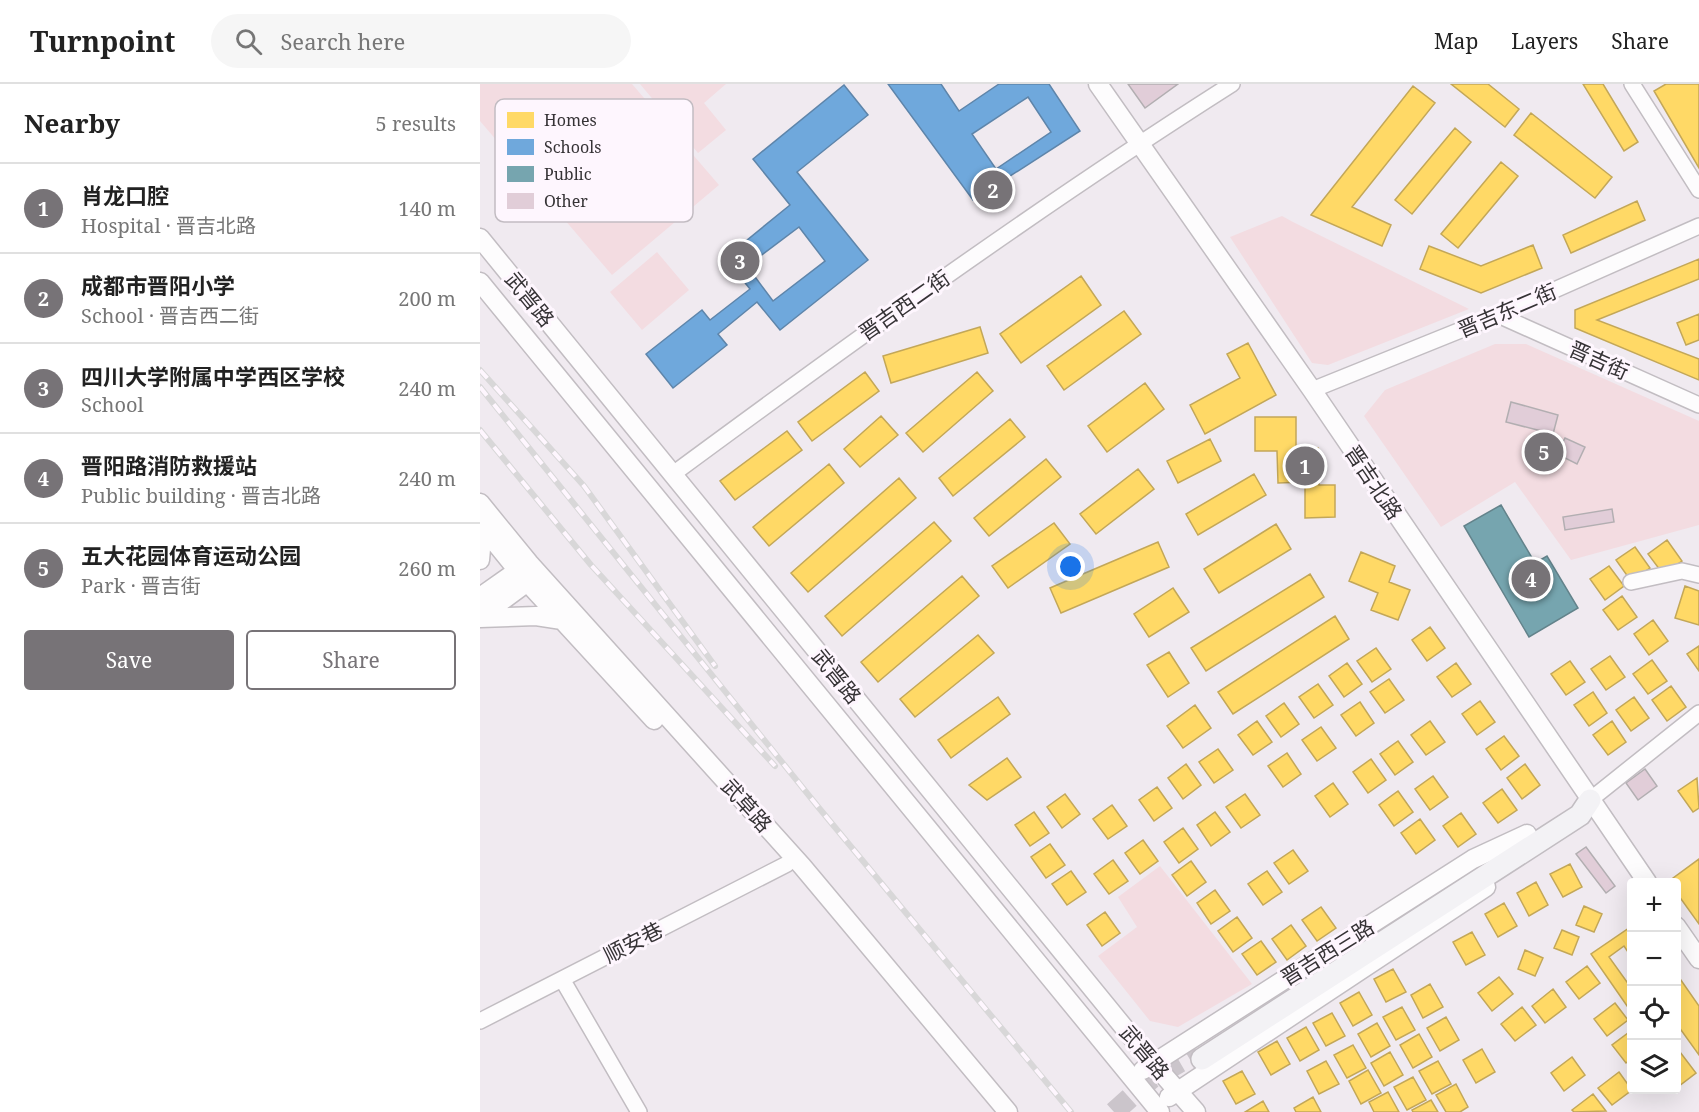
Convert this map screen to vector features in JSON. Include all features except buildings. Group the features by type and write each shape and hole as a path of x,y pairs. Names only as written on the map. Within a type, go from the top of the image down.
{"main road":[{"name":"晋吉西三路","path":"1199,1056 1529,839 1580,815 1590,800"}],"street":[{"name":"晋吉北路","path":"1098,84 1312,390 1644,878"},
{"name":"晋吉西二街","path":"674,474 892,313 1139,143 1232,84"},
{"path":"1632,84 1699,190"},
{"name":"晋吉东二街","path":"1312,390 1498,315 1699,226"},
{"name":"武晋路","path":"480,238 1153,1063 1196,1112"},
{"name":"武晋路","path":"480,282 1158,1109"},
{"name":"晋吉街","path":"1498,315 1699,405"},
{"name":"武草路","path":"480,503 562,620 787,864 995,1112"},
{"path":"480,560 481,526"},
{"name":"武草路","path":"481,526 528,573 802,866 1008,1112"},
{"path":"1631,582 1682,571 1699,575"},
{"path":"480,597 528,573"},
{"path":"480,617 528,573"},
{"path":"480,617 536,616 562,620"},
{"path":"1590,800 1699,713"},
{"name":"晋吉西三路","path":"1132,1077 1473,859 1529,839"},
{"name":"晋吉西三路","path":"1158,1109 1179,1091 1482,891 1529,839"},
{"name":"顺安巷","path":"480,1021 787,864"},
{"path":"1681,932 1699,959"},
{"path":"562,979 639,1112"}],"shaded area":[{"path":"480,84 632,84 645,99 495,99 495,138 480,121"},
{"path":"640,84 726,84 704,103 726,130 698,153 693,147 693,99 653,99"},
{"path":"693,155 719,185 693,207"},
{"path":"1282,216 1469,309 1328,365 1312,363 1230,237"},
{"path":"567,222 675,222 612,275"},
{"path":"657,252 689,290 642,330 610,292"},
{"path":"1495,344 1526,344 1699,421 1699,525 1571,560 1515,482 1441,527 1364,416 1385,390"},
{"path":"1160,866 1252,984 1178,1027 1150,1021 1098,956 1137,927 1118,897"}],"tunnel":[{"path":"1114,1112 1151,1079 1197,1052"}],"railway":[{"path":"480,370 584,486 715,666"},
{"path":"480,387 819,808 1071,1112"},
{"path":"480,430 591,565 775,766"}],"place":[{"name":"成都市晋阳小学","path":"993,190"},
{"name":"四川大学附属中学西区学校","path":"740,261"},
{"name":"五大花园体育运动公园","path":"1544,452"},
{"name":"肖龙口腔","path":"1305,466"},
{"name":"晋阳路消防救援站","path":"1531,579"}]}
